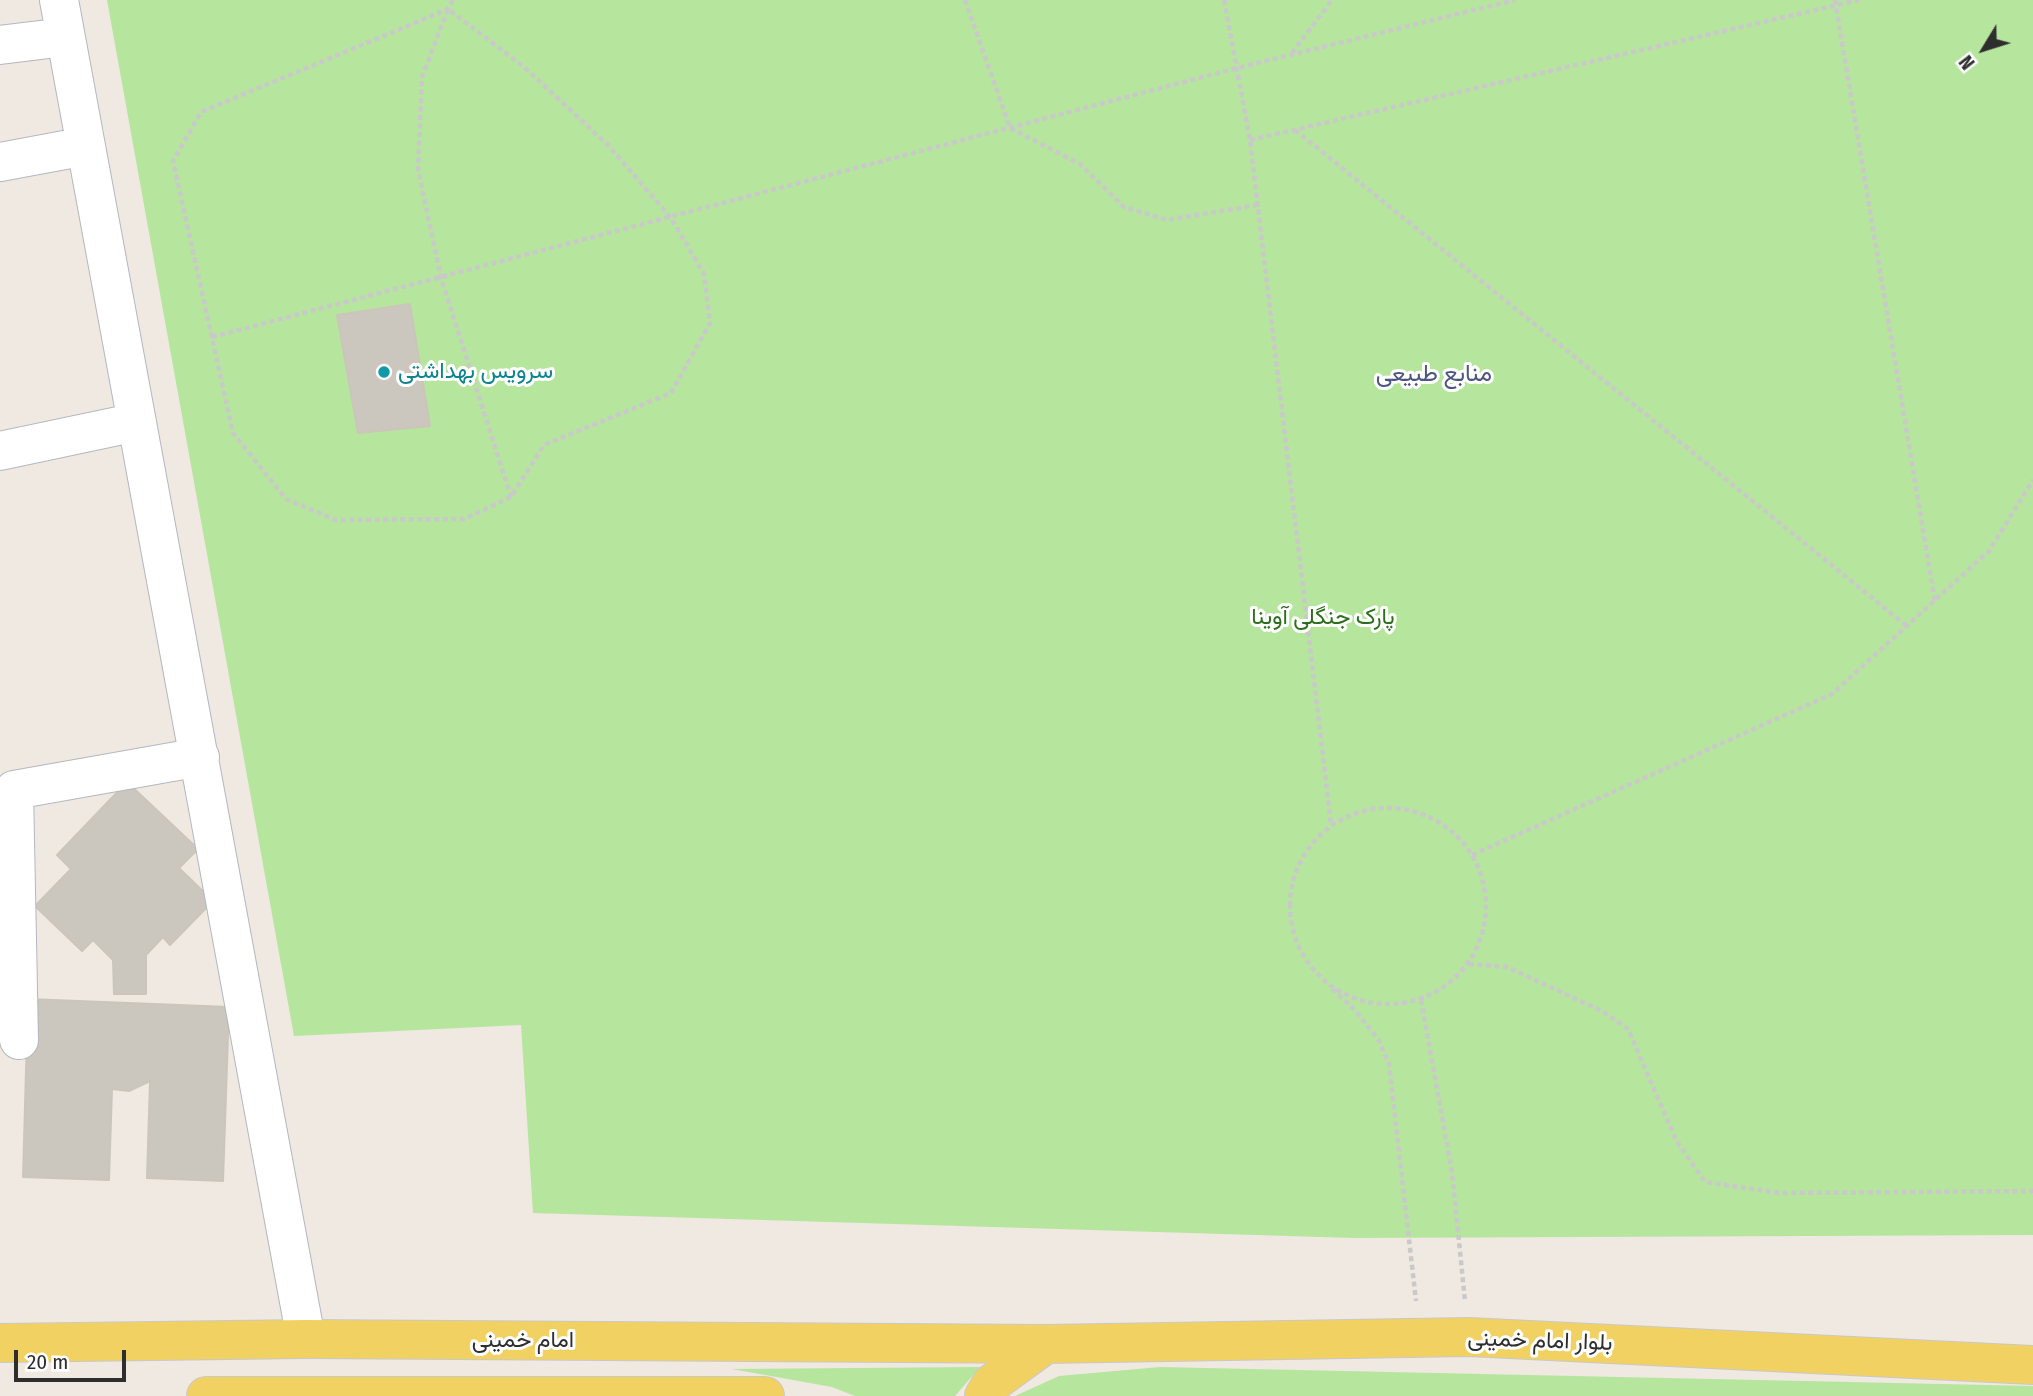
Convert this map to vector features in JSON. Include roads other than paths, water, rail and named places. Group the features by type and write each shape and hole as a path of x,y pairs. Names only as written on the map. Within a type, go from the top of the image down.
{"main road":[{"name":"بلوار امام خمینی","path":"1046,1344 1468,1337 2033,1365"},
{"name":"امام خمینی","path":"0,1343 306,1339 1046,1344"},
{"path":"984,1396 991,1384 1046,1344"},
{"path":"206,1396 765,1396"}],"street":[{"path":"59,0 306,1339"},
{"path":"0,45 65,37"},
{"path":"0,162 86,146"},
{"path":"0,451 137,422"},
{"path":"19,1041 7,782 200,757"}],"place":[{"name":"سرویس بهداشتی","path":"384,372"}],"district":[{"name":"منابع طبیعی","path":"1434,374"}],"park label":[{"name":"پارک جنگلی آوینا","path":"1323,618"}]}
